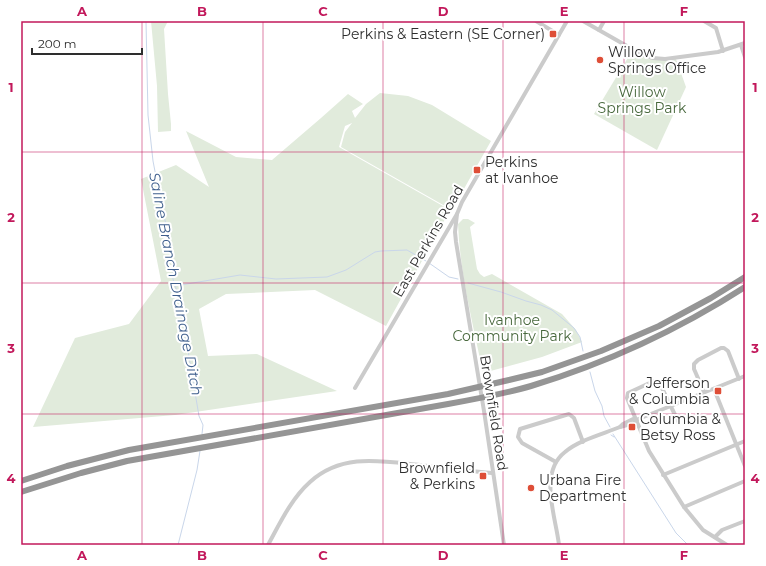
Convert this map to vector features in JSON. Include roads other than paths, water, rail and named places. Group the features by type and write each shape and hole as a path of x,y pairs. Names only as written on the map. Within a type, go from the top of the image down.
{"highway":[{"path":"21,481 100,456 185,439 448,394 542,372 601,351 653,329 711,298 745,277"},
{"path":"21,492 106,466 185,450 448,404 499,394 536,384 588,367 629,350 693,318 745,287"}],"street":[{"path":"536,21 559,35"},
{"name":"East Perkins Road","path":"355,388 457,214 567,21"},
{"path":"583,21 640,54 653,58 665,59 723,51 743,44 745,57"},
{"path":"599,30 604,21"},
{"path":"704,21 716,28 723,51"},
{"name":"Brownfield Road","path":"457,214 455,232 504,545"},
{"path":"704,392 694,369 694,364 698,360 721,348 728,351 739,379"},
{"path":"559,545 550,484 551,474 556,462 565,452 583,442 634,423 636,420 745,376"},
{"path":"679,423 661,384 658,381 654,381 628,394 627,398 649,452 663,475 697,525 727,545"},
{"path":"714,389 745,466"},
{"path":"556,462 522,443 518,437 520,429 569,414 574,418 583,442"},
{"path":"663,475 745,441"},
{"path":"268,545 293,502 309,482 322,472 341,464 357,461 378,461 492,473"},
{"path":"684,507 745,481"},
{"path":"715,537 722,530 745,521"}],"waterway":[{"name":"Saline Branch Drainage Ditch","path":"146,21 148,115 153,161 163,213 172,246 173,279 179,298 199,416 203,425 202,434"},
{"path":"175,286 240,275 276,279 327,277 346,270 375,252 381,251 407,250 426,261"},
{"path":"429,263 449,277 458,279"},
{"path":"468,283 501,292 552,310 574,328 580,337 583,351"},
{"path":"590,372 604,416 610,427"},
{"path":"613,434 676,533 688,545"},
{"name":"Saline Branch Drainage Ditch","path":"178,545 197,470 200,451"}],"place":[{"name":"Perkins & Eastern (SE Corner)","path":"553,34"},
{"name":"Willow Springs Office","path":"600,60"},
{"name":"Perkins at Ivanhoe","path":"477,170"},
{"name":"Jefferson & Columbia","path":"718,391"},
{"name":"Columbia & Betsy Ross","path":"632,427"},
{"name":"Brownfield & Perkins","path":"483,476"},
{"name":"Urbana Fire Department","path":"531,488"}],"park label":[{"name":"Willow Springs Park","path":"642,100"},
{"name":"Ivanhoe Community Park","path":"512,328"}]}
